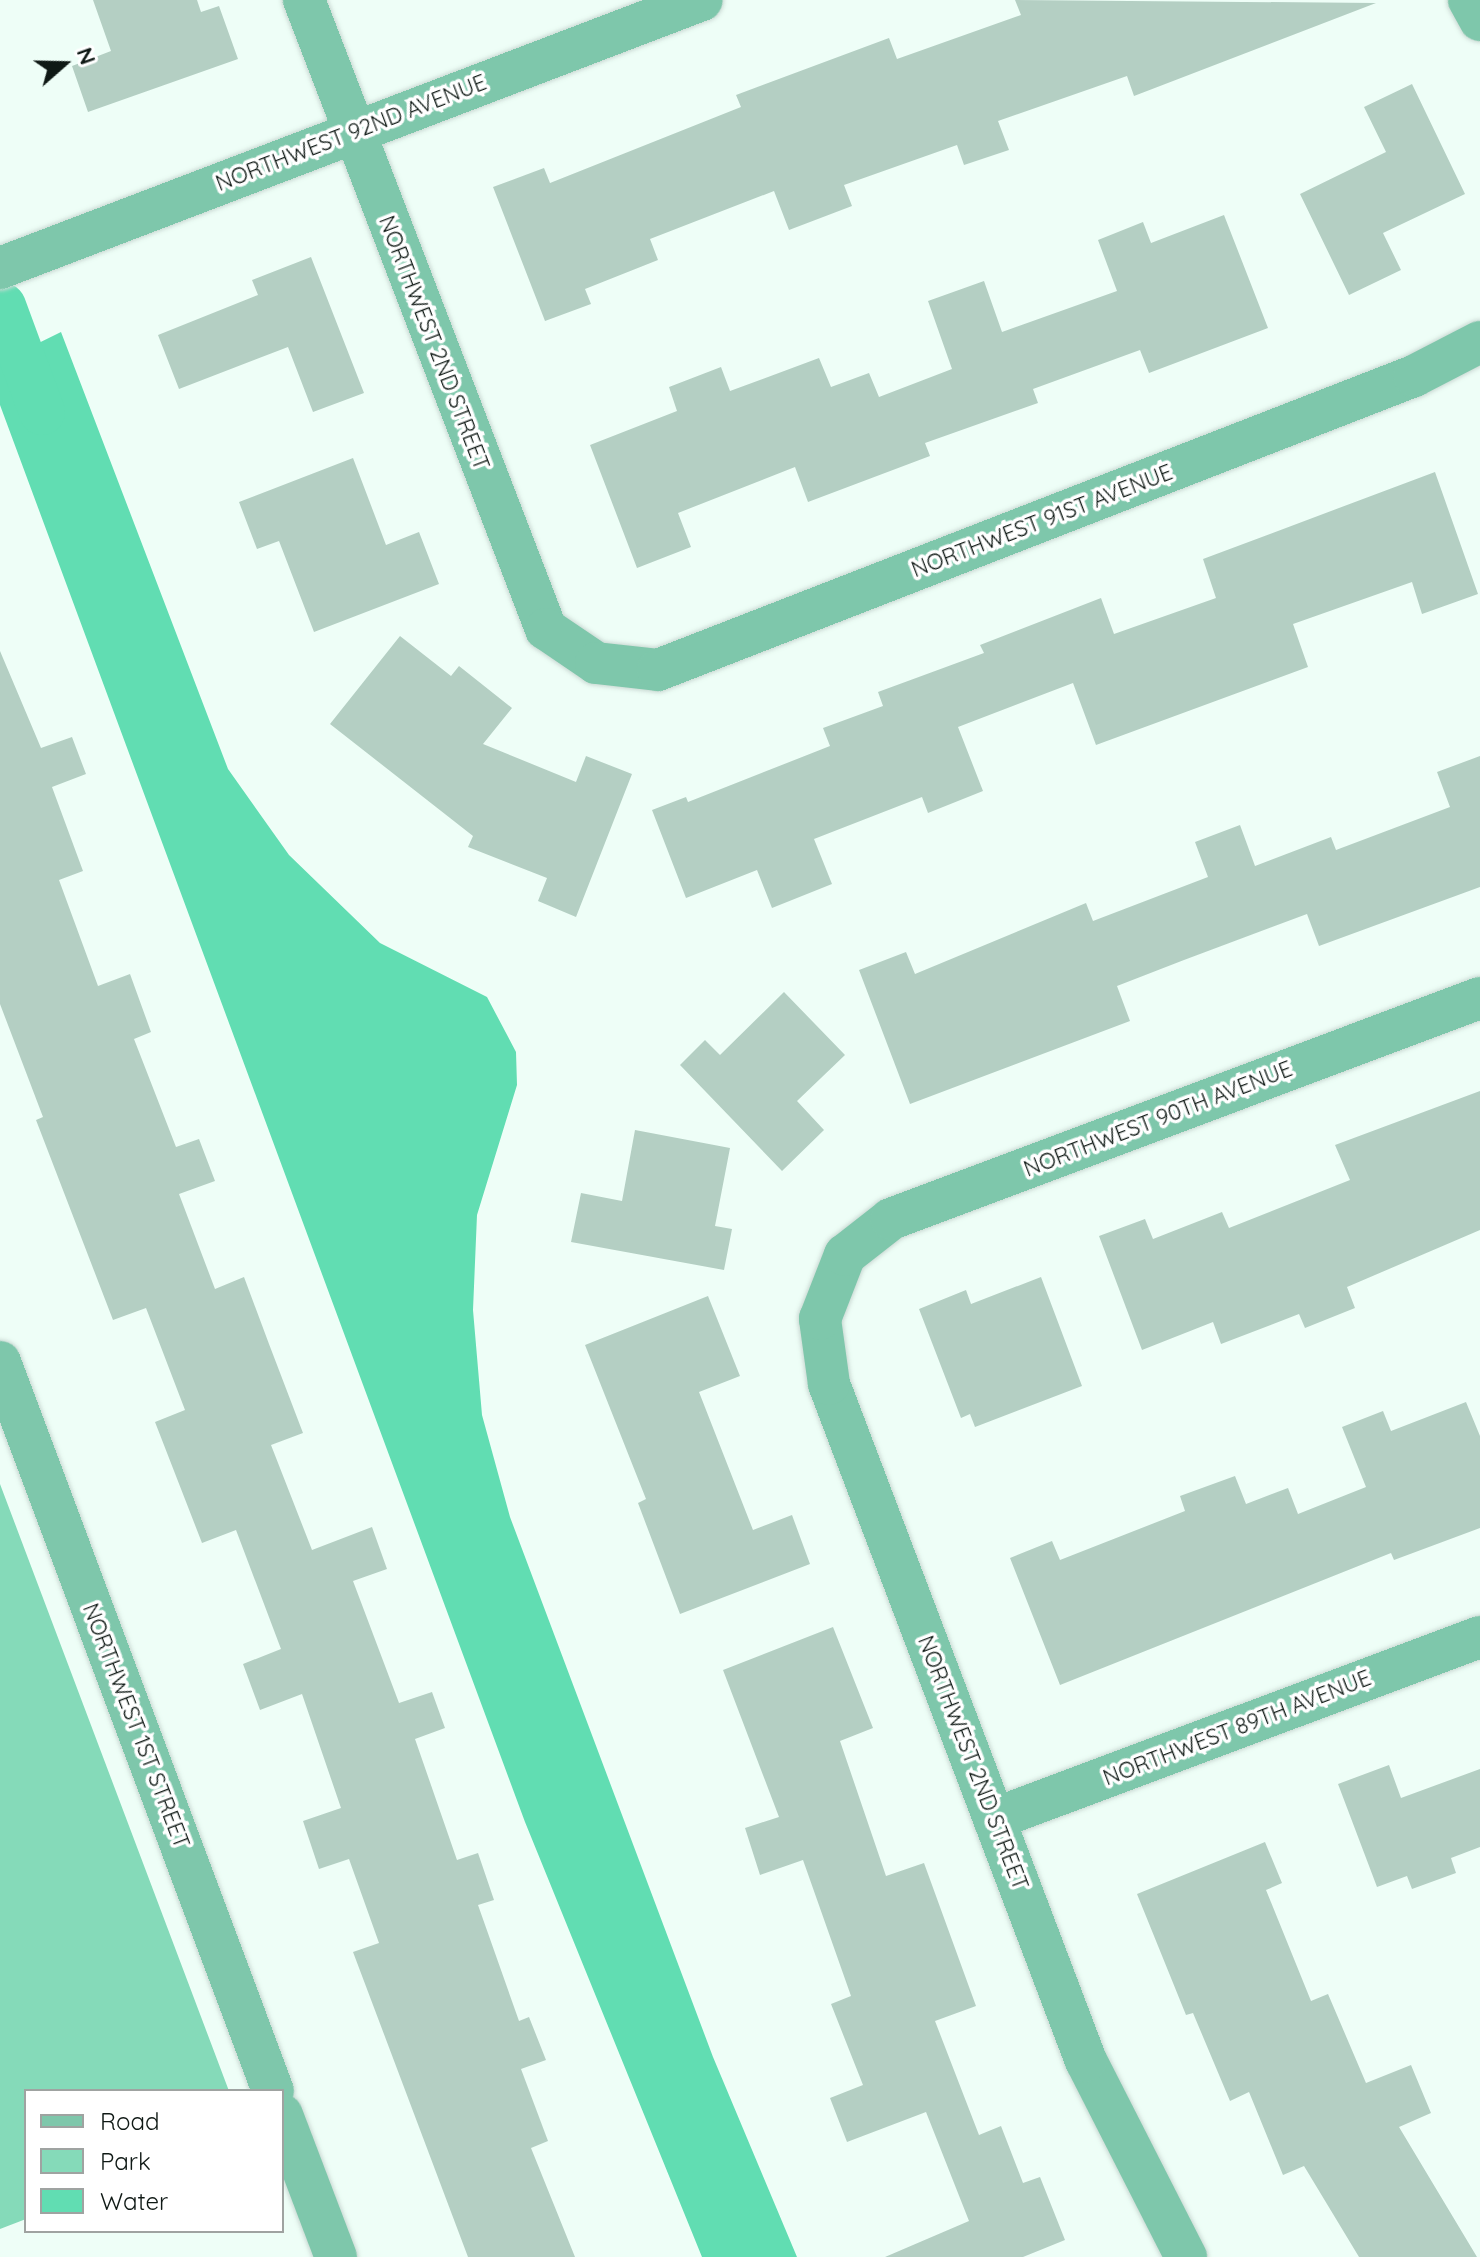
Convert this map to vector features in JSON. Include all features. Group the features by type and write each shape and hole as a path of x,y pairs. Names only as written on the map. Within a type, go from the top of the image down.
{"street":[{"name":"NORTHWEST 2ND STREET","path":"304,0 351,133 546,629 596,663"},
{"name":"NORTHWEST 92ND AVENUE","path":"0,268 702,0"},
{"path":"1469,0 1480,20"},
{"name":"NORTHWEST 91ST AVENUE","path":"596,663 658,670 1414,376 1480,342"},
{"name":"NORTHWEST 90TH AVENUE","path":"845,1255 891,1219 1480,998"},
{"name":"NORTHWEST 2ND STREET","path":"845,1255 820,1319 829,1384 1086,2061 1186,2257"},
{"name":"NORTHWEST 1ST STREET","path":"0,1362 272,2089"},
{"name":"NORTHWEST 89TH AVENUE","path":"994,1819 1480,1637"},
{"path":"284,2120 336,2257"}],"green space":[{"path":"0,1484 228,2089 24,2089 24,2220 0,2229"}],"water":[{"path":"61,332 228,769 289,855 380,943 487,997 516,1052 517,1085 477,1215 473,1310 482,1415 510,1517 713,2057 797,2257 702,2257 525,1822 0,405 0,362"}],"building":[{"path":"93,0 197,0 201,12 219,6 238,59 88,112 72,66 111,51"},
{"path":"1015,0 1376,3 1134,96 1127,76 998,121 1009,150 964,165 957,145 844,185 852,206 789,230 774,191 650,239 658,260 585,289 591,304 545,321 493,187 544,168 550,183 741,107 736,95 889,38 897,59 1021,15"},
{"path":"1412,84 1465,194 1383,233 1401,270 1349,295 1300,194 1386,152 1364,107"},
{"path":"1224,215 1268,328 1149,373 1140,350 1033,389 1038,403 925,443 930,456 808,502 795,467 678,513 691,547 637,568 590,445 677,411 669,387 721,367 730,391 819,358 831,387 869,373 879,397 952,369 928,301 984,281 1002,332 1117,291 1098,240 1143,222 1151,243"},
{"path":"311,257 364,393 313,412 288,347 179,389 158,335 258,295 252,280"},
{"path":"353,458 386,545 419,532 439,584 314,632 279,541 257,549 239,502"},
{"path":"1435,472 1478,594 1422,614 1412,582 1293,624 1308,667 1096,745 1073,683 958,727 983,791 928,813 922,797 814,839 832,884 772,908 757,870 686,898 652,810 686,797 688,802 830,746 823,728 883,706 878,692 984,653 980,645 1101,598 1114,634 1216,598 1203,559"},
{"path":"400,636 451,676 459,666 512,708 483,744 576,782 586,756 632,774 576,917 538,901 547,878 468,847 473,836 330,724"},
{"path":"0,651 41,748 72,737 86,774 52,787 83,871 59,880 98,986 130,974 151,1032 134,1039 176,1147 199,1139 215,1181 179,1194 215,1289 244,1277 303,1433 271,1445 312,1550 372,1527 387,1569 353,1581 399,1703 432,1692 445,1728 415,1739 457,1860 478,1853 494,1900 478,1905 519,2021 529,2017 546,2060 521,2069 548,2141 531,2148 575,2257 468,2257 353,1952 379,1943 349,1859 319,1869 303,1821 341,1808 302,1694 260,1710 243,1664 281,1649 236,1530 202,1543 155,1422 185,1410 146,1308 113,1320 36,1120 43,1117 0,1004"},
{"path":"1480,756 1480,887 1319,946 1307,914 1184,960 1117,986 1130,1021 910,1104 859,970 906,952 915,974 1086,903 1093,921 1208,877 1195,842 1240,825 1255,866 1331,837 1336,850 1450,807 1437,772"},
{"path":"784,992 845,1055 797,1101 824,1130 782,1171 680,1065 705,1040 720,1055"},
{"path":"1480,1091 1480,1230 1347,1287 1355,1308 1305,1328 1299,1314 1221,1344 1213,1322 1142,1350 1099,1236 1145,1219 1153,1239 1222,1212 1229,1228 1350,1180 1335,1145"},
{"path":"635,1130 730,1148 715,1226 732,1229 724,1270 571,1242 581,1193 622,1201"},
{"path":"1041,1277 1082,1386 975,1427 970,1414 961,1418 919,1309 966,1290 971,1304"},
{"path":"708,1296 740,1376 699,1392 753,1530 792,1515 810,1564 680,1614 638,1503 646,1499 585,1345"},
{"path":"1466,1402 1480,1436 1480,1528 1394,1560 1391,1553 1060,1685 1010,1558 1052,1541 1060,1560 1185,1511 1180,1496 1235,1476 1246,1504 1288,1488 1298,1514 1366,1487 1342,1427 1383,1411 1391,1431"},
{"path":"833,1627 873,1728 840,1741 886,1876 924,1863 976,2006 935,2021 979,2135 1001,2126 1023,2183 1040,2177 1065,2240 1023,2257 885,2257 969,2221 926,2112 847,2142 830,2098 863,2085 831,2004 851,1996 803,1860 760,1875 745,1828 779,1817 723,1670"},
{"path":"1389,1765 1401,1798 1480,1769 1480,1847 1451,1858 1456,1873 1412,1889 1407,1876 1377,1887 1338,1784"},
{"path":"1265,1842 1282,1883 1266,1890 1311,2001 1328,1994 1366,2083 1411,2065 1431,2113 1399,2127 1477,2257 1359,2257 1304,2166 1283,2175 1249,2092 1230,2101 1193,2013 1186,2015 1137,1894"}],"waterway":[{"path":"3,306 42,412"}]}
